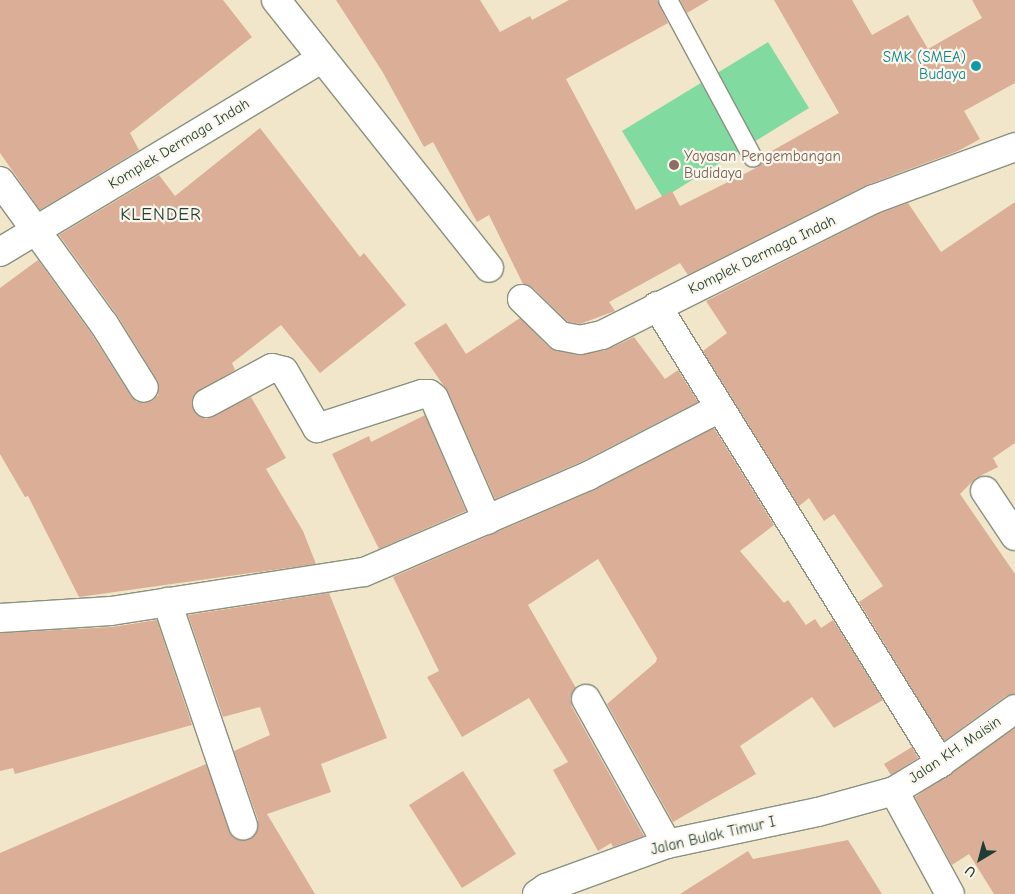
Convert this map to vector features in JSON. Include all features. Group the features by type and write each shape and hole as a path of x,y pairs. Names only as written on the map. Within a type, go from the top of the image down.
{"street":[{"path":"276,0 320,59 489,268"},
{"name":"Komplek Dermaga Indah","path":"0,252 320,59"},
{"name":"Komplek Dermaga Indah","path":"522,299 560,336 580,340 602,335 874,199 1015,147"},
{"path":"0,181 38,230 144,388"},
{"path":"657,306 940,763"},
{"path":"207,404 272,368 284,371 317,428 429,394 434,398 487,520"},
{"path":"0,618 111,611 364,572 588,476 720,408"},
{"path":"985,491 1015,536"},
{"path":"167,602 243,825"},
{"path":"586,699 667,844"},
{"name":"Jalan KH. Maisin","path":"894,791 940,763 1015,709"},
{"path":"894,791 950,894"},
{"name":"Jalan Bulak Timur I","path":"537,894 546,888 667,844 826,810 894,791"}],"lane":[{"path":"668,0 753,158"}],"green space":[{"path":"768,42 809,108 663,198 622,131"}],"building":[{"path":"0,0 223,0 252,37 130,133 139,150 40,210 0,153"},
{"name":"Yayasan Pengembangan Budidaya","path":"336,0 480,0 500,32 530,16 532,20 569,0 657,0 668,23 566,79 636,210 672,191 680,206 758,167 763,156 839,113 774,0 852,0 872,35 908,15 928,49 982,18 972,0 1015,0 1015,83 964,111 980,139 958,151 867,185 688,275 680,263 609,302 615,311 580,324 568,322 533,288 523,284 489,215 477,222 433,142 424,147 382,71"},
{"path":"680,0 709,0 687,13"},
{"path":"260,128 360,257 364,253 406,305 320,373 281,325 232,363 235,370 194,395 194,411 206,419 251,397 286,458 266,469 303,531 316,564 79,597 28,496 25,497 0,454 0,288 38,260 91,333 131,396 137,402 152,401 158,395 157,380 117,315 59,235 159,175 175,196"},
{"path":"1015,202 1015,443 993,458 998,467 976,478 960,494 1015,574 1015,694 1006,696 944,741 859,602 883,586 834,514 824,521 809,498 799,506 703,351 727,333 706,301 880,213 908,203 941,252"},
{"path":"520,318 550,348 577,355 606,350 634,337 665,379 678,370 698,402 581,462 495,499 448,392 414,343 446,323 466,354"},
{"path":"425,415 466,511 379,549 332,454 369,436 371,442"},
{"path":"714,428 774,525 740,551 784,603 788,600 806,625 815,619 821,628 833,620 883,700 834,728 812,697 740,746 756,774 673,822 607,704 656,662 657,658 598,559 528,605 576,688 570,698 572,707 644,836 613,847 611,843 598,851 553,770 568,762 529,698 462,737 427,677 439,671 393,577 594,490"},
{"path":"329,593 387,738 321,764 331,792 267,814 315,894 0,894 0,853 206,764 232,836 240,840 254,836 258,820 234,751 270,735 260,707 223,717 188,615"},
{"path":"157,620 192,725 15,774 13,768 0,771 0,633 112,627"},
{"path":"1015,728 1015,894 994,894 969,854 952,865 915,797"},
{"path":"912,747 918,758 891,775 884,764"},
{"path":"463,771 516,854 462,888 409,805"},
{"path":"848,840 882,894 680,894 748,851 753,859"}],"place":[{"name":"SMK (SMEA) Budaya","path":"976,66"},
{"name":"Yayasan Pengembangan Budidaya","path":"674,165"}],"district":[{"name":"KLENDER","path":"161,215"}]}
